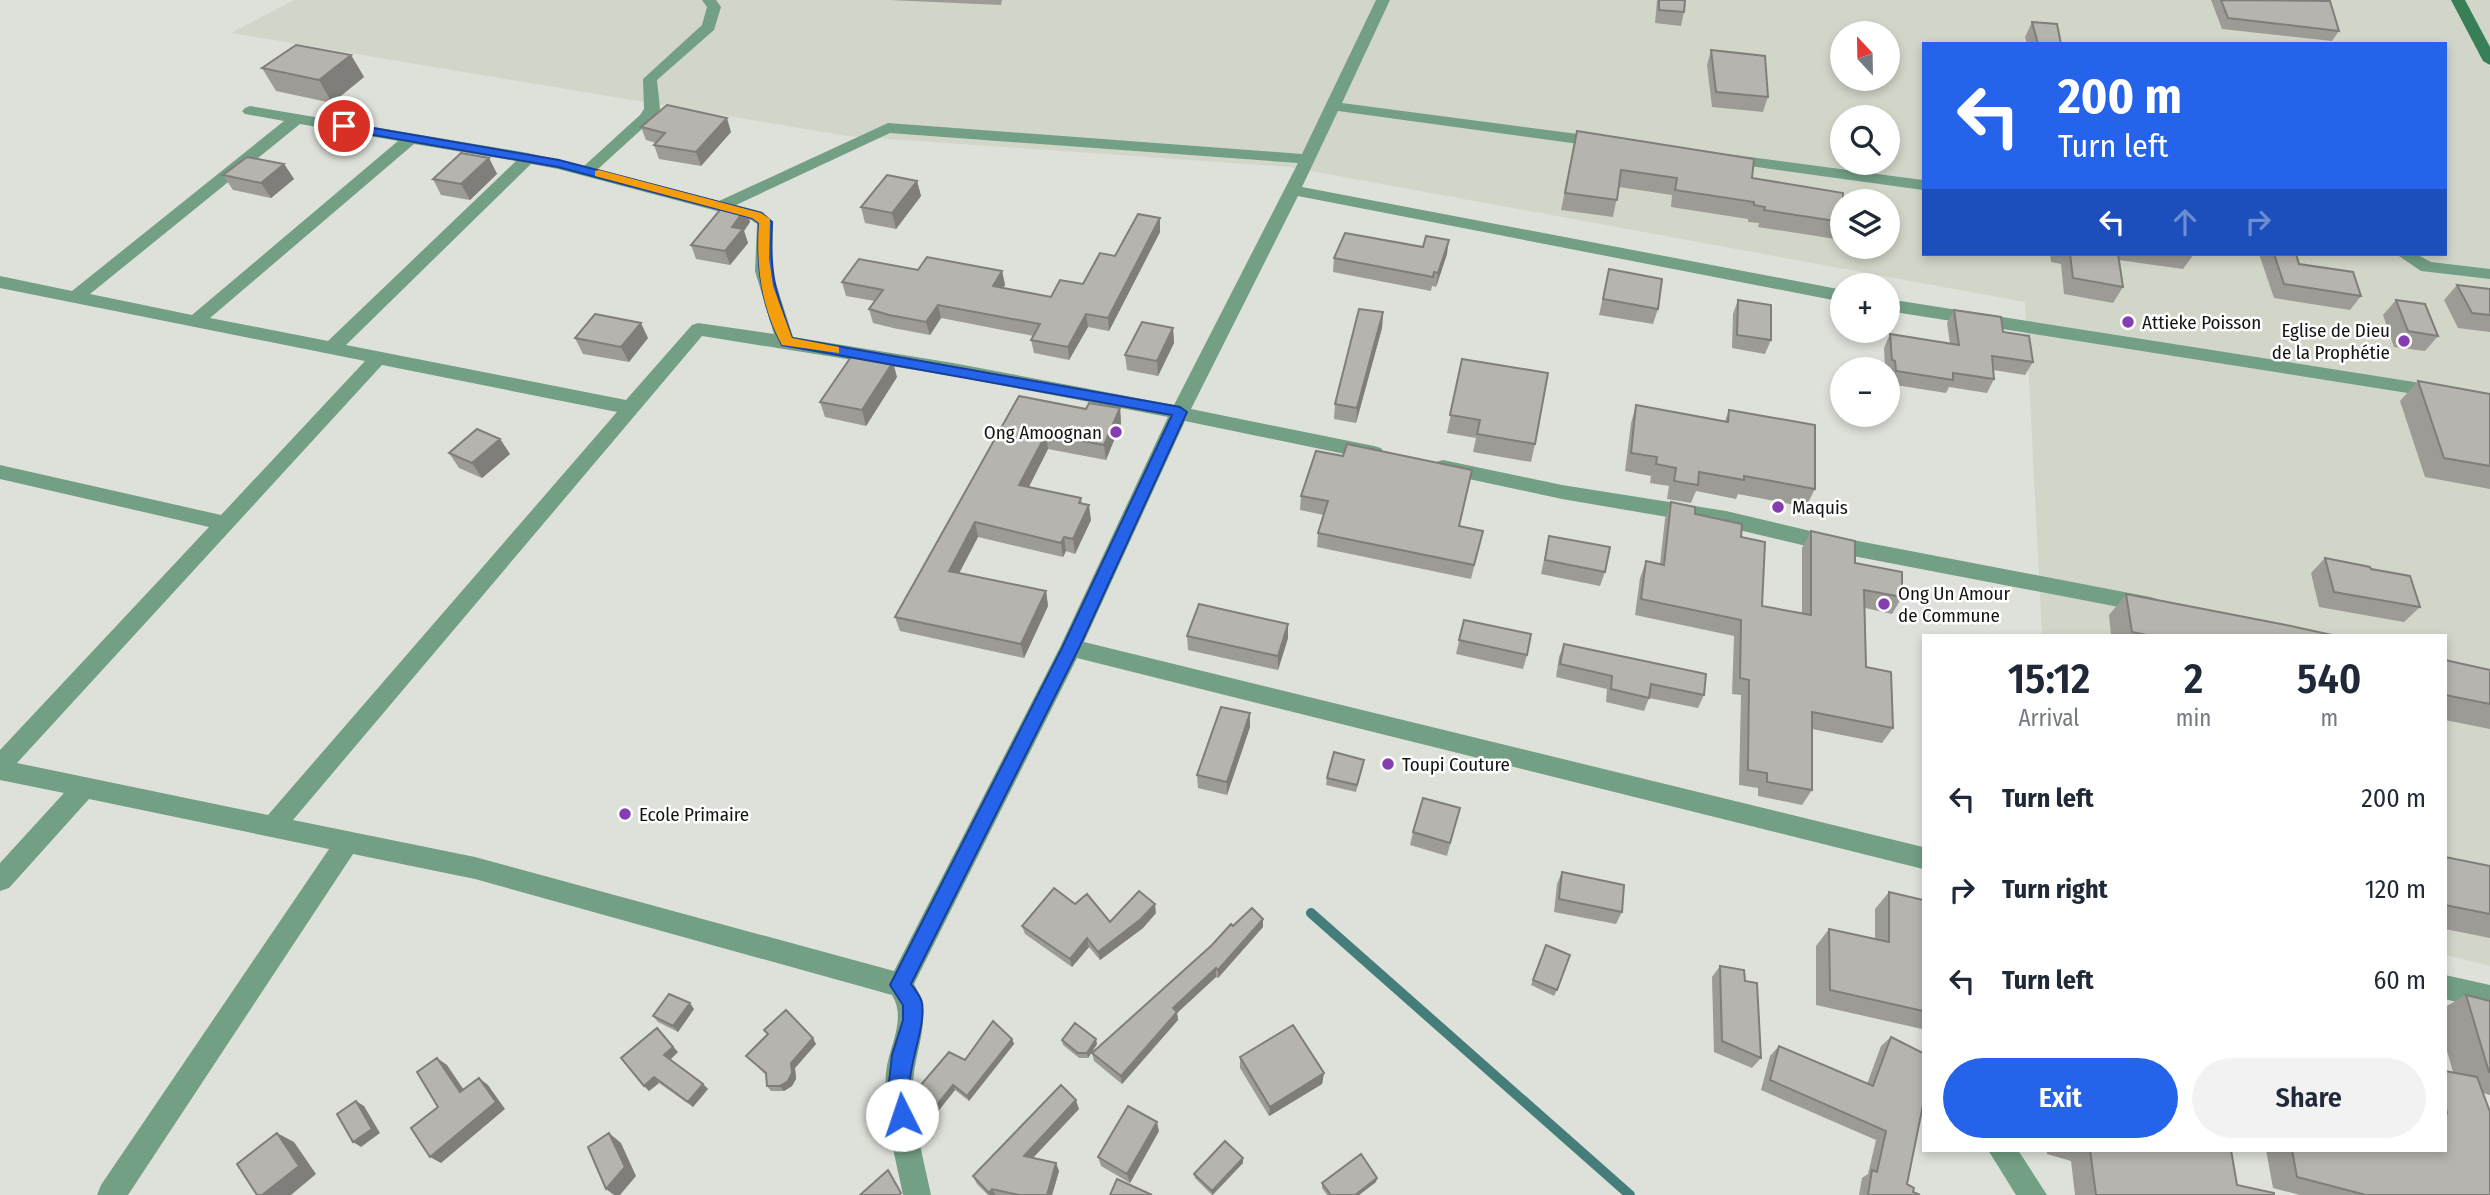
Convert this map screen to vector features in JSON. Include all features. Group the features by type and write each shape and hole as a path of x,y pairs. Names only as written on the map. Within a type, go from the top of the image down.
{"street":[{"path":"586,171 646,118 652,109 650,79 709,27 714,7 709,0"},
{"path":"900,985 1071,648 1180,412 1293,190 1383,0"},
{"path":"2458,0 2490,61"},
{"path":"1333,106 1621,145"},
{"path":"250,111 528,158 757,215 765,222 763,259 766,286 786,342"},
{"path":"75,297 298,118"},
{"path":"723,205 888,128 1308,159"},
{"path":"196,321 411,138"},
{"path":"332,348 528,158"},
{"path":"1717,158 1922,185"},
{"path":"1293,190 1830,293"},
{"path":"2408,256 2427,267 2490,274"},
{"path":"0,282 631,408"},
{"path":"1900,306 2490,400"},
{"path":"272,827 698,329 786,342 1180,412 1399,458"},
{"path":"379,358 0,768 475,869 900,985 913,1002 913,1020 902,1055 898,1092 917,1195"},
{"path":"1426,463 1562,492 1726,519 1826,543 2165,608"},
{"path":"0,472 225,523"},
{"path":"1071,648 1922,858"},
{"path":"0,880 84,788"},
{"path":"111,1195 346,843"},
{"path":"2447,987 2490,998"},
{"path":"2003,1152 2034,1195"}],"shaded area":[{"path":"294,0 2490,0 2490,966 2447,955 2447,634 2042,634 2025,302 1900,279 1900,273 1867,273 1289,167 847,136 231,33"}],"building":[{"path":"1659,0 1685,0 1684,12 1659,10"},
{"path":"2221,0 2330,1 2339,31 2228,18"},
{"path":"2032,22 2057,24 2061,42 2037,42"},
{"path":"296,45 351,55 319,80 262,68"},
{"path":"1711,50 1765,56 1768,97 1716,92"},
{"path":"667,105 727,118 696,152 654,145 665,133 641,127"},
{"path":"1577,131 1754,159 1752,178 1830,191 1830,220 1764,210 1765,207 1754,205 1754,202 1675,190 1677,178 1621,170 1617,200 1565,193"},
{"path":"461,153 489,158 461,184 433,179"},
{"path":"247,157 284,164 261,183 223,175"},
{"path":"887,175 917,181 892,213 861,207"},
{"path":"724,205 745,209 732,227 743,229 725,251 691,245"},
{"path":"1138,214 1160,218 1108,318 1086,314 1068,347 1031,340 1040,324 938,305 926,322 889,315 869,309 883,290 842,282 859,259 918,270 927,257 1002,271 993,286 1051,297 1060,280 1083,284 1100,253 1115,256"},
{"path":"1345,233 1423,247 1426,236 1449,240 1438,273 1434,272 1433,277 1334,258"},
{"path":"2070,256 2118,256 2123,287 2073,278"},
{"path":"2275,256 2297,256 2299,264 2353,272 2361,296 2284,284"},
{"path":"1609,269 1662,279 1658,309 1603,299"},
{"path":"2457,285 2490,289 2490,315 2472,313"},
{"path":"1738,300 1771,305 1771,340 1737,335"},
{"path":"2396,300 2425,304 2438,336 2408,331"},
{"path":"1359,309 1383,312 1357,408 1335,404"},
{"path":"1954,310 2001,317 2003,332 2029,336 2033,362 1992,356 1994,379 1953,373 1953,380 1900,372 1900,357 1892,357 1891,343 1900,343 1900,336 1959,345"},
{"path":"595,314 641,323 621,347 575,338"},
{"path":"1142,322 1173,328 1157,361 1125,355"},
{"path":"853,354 893,362 862,410 820,402"},
{"path":"1462,359 1548,373 1535,444 1477,434 1480,420 1450,415"},
{"path":"2418,381 2490,394 2490,466 2444,458"},
{"path":"1019,396 1086,409 1089,403 1120,408 1104,445 1046,434 1019,485 1081,498 1079,503 1089,505 1073,539 1064,537 1061,543 975,522 949,571 1046,591 1021,644 895,617"},
{"path":"1636,405 1728,422 1729,410 1815,425 1815,489 1744,476 1744,480 1699,472 1698,485 1674,481 1676,468 1656,464 1657,457 1631,453"},
{"path":"477,429 500,439 472,463 449,453"},
{"path":"1347,444 1472,470 1459,526 1483,531 1474,565 1318,533 1328,501 1301,496 1316,451 1343,456"},
{"path":"1671,502 1695,507 1695,514 1742,524 1741,537 1765,542 1762,606 1811,615 1811,531 1855,541 1855,563 1902,572 1902,597 1864,590 1866,667 1891,672 1893,728 1812,712 1812,790 1767,782 1767,773 1748,770 1749,680 1740,678 1741,620 1641,599 1646,561 1664,565"},
{"path":"1549,536 1610,547 1605,572 1545,560"},
{"path":"2325,558 2410,576 2420,607 2334,592"},
{"path":"2126,594 2327,634 2142,634 2132,632"},
{"path":"1199,604 1288,624 1278,656 1187,636"},
{"path":"1464,620 1531,634 1527,655 1459,640"},
{"path":"1564,644 1706,674 1704,695 1651,684 1649,698 1611,689 1612,676 1560,664"},
{"path":"2447,660 2490,670 2490,704 2447,695"},
{"path":"1221,707 1250,713 1227,782 1197,775"},
{"path":"1334,752 1364,760 1357,785 1327,778"},
{"path":"1423,798 1460,808 1450,843 1413,832"},
{"path":"2447,857 2490,866 2490,914 2447,905"},
{"path":"1562,872 1624,885 1622,912 1559,899"},
{"path":"1054,888 1075,904 1087,894 1110,922 1139,891 1155,904 1141,919 1098,952 1087,938 1070,959 1022,926"},
{"path":"1889,892 1922,900 1922,1011 1830,990 1829,929 1889,942"},
{"path":"1252,908 1263,919 1218,970 1216,968 1173,1008 1177,1012 1121,1076 1092,1053 1212,945 1231,924 1233,926"},
{"path":"1546,945 1570,955 1557,990 1533,980"},
{"path":"1720,966 1744,970 1745,981 1757,983 1761,1058 1722,1041"},
{"path":"669,994 690,1003 673,1026 653,1016"},
{"path":"2466,995 2490,1001 2490,1072 2489,1072"},
{"path":"786,1010 813,1038 791,1063 792,1073 788,1081 780,1086 767,1086 766,1073 746,1056 768,1034 764,1030"},
{"path":"993,1021 1012,1039 967,1096 953,1085 928,1116 914,1104 913,1094 949,1052 965,1060"},
{"path":"1075,1023 1096,1039 1087,1053 1078,1053 1062,1040"},
{"path":"1293,1025 1324,1073 1270,1107 1240,1057"},
{"path":"657,1028 673,1047 664,1055 703,1084 688,1102 654,1077 644,1086 621,1058"},
{"path":"1891,1037 1922,1052 1922,1110 1907,1184 1914,1188 1913,1192 1920,1195 1868,1195 1872,1170 1877,1172 1886,1131 1770,1080 1779,1046 1873,1086"},
{"path":"437,1058 460,1092 479,1078 496,1102 430,1157 411,1128 438,1107 417,1072"},
{"path":"2447,1071 2477,1077 2490,1112 2490,1195 2366,1195 2297,1177 2292,1152 2447,1152"},
{"path":"1061,1085 1076,1100 1024,1156 1056,1163 1047,1195 1019,1195 992,1189 989,1193 973,1176"},
{"path":"356,1101 372,1129 353,1142 337,1114"},
{"path":"1128,1106 1157,1122 1127,1174 1098,1157"},
{"path":"277,1133 299,1166 262,1195 257,1195 237,1164"},
{"path":"609,1133 625,1167 606,1189 588,1147"},
{"path":"1225,1141 1243,1158 1212,1191 1194,1174"},
{"path":"2090,1152 2231,1152 2237,1185 2274,1193 2274,1195 2096,1195"},
{"path":"1361,1154 1377,1178 1355,1195 1331,1195 1322,1183"},
{"path":"888,1170 901,1193 899,1195 860,1195"},
{"path":"1117,1179 1152,1195 1110,1195"}],"waterway":[{"path":"1311,913 1630,1195"}],"slow traffic":[{"path":"599,174 757,215 765,222 763,259 766,286 786,342 834,350"}],"place":[{"name":"Attieke Poisson","path":"2128,322"},
{"name":"Eglise de Dieu de la Prophétie","path":"2404,341"},
{"name":"Ong Amoognan","path":"1116,432"},
{"name":"Maquis","path":"1778,507"},
{"name":"Ong Un Amour de Commune","path":"1884,604"},
{"name":"Toupi Couture","path":"1388,764"},
{"name":"Ecole Primaire","path":"625,814"}],"route":[{"path":"344,126 559,164 757,215 765,222 763,259 766,286 786,342 1180,412 1071,648 900,985 913,1002 913,1020 902,1055 898,1092 902,1115"}]}
